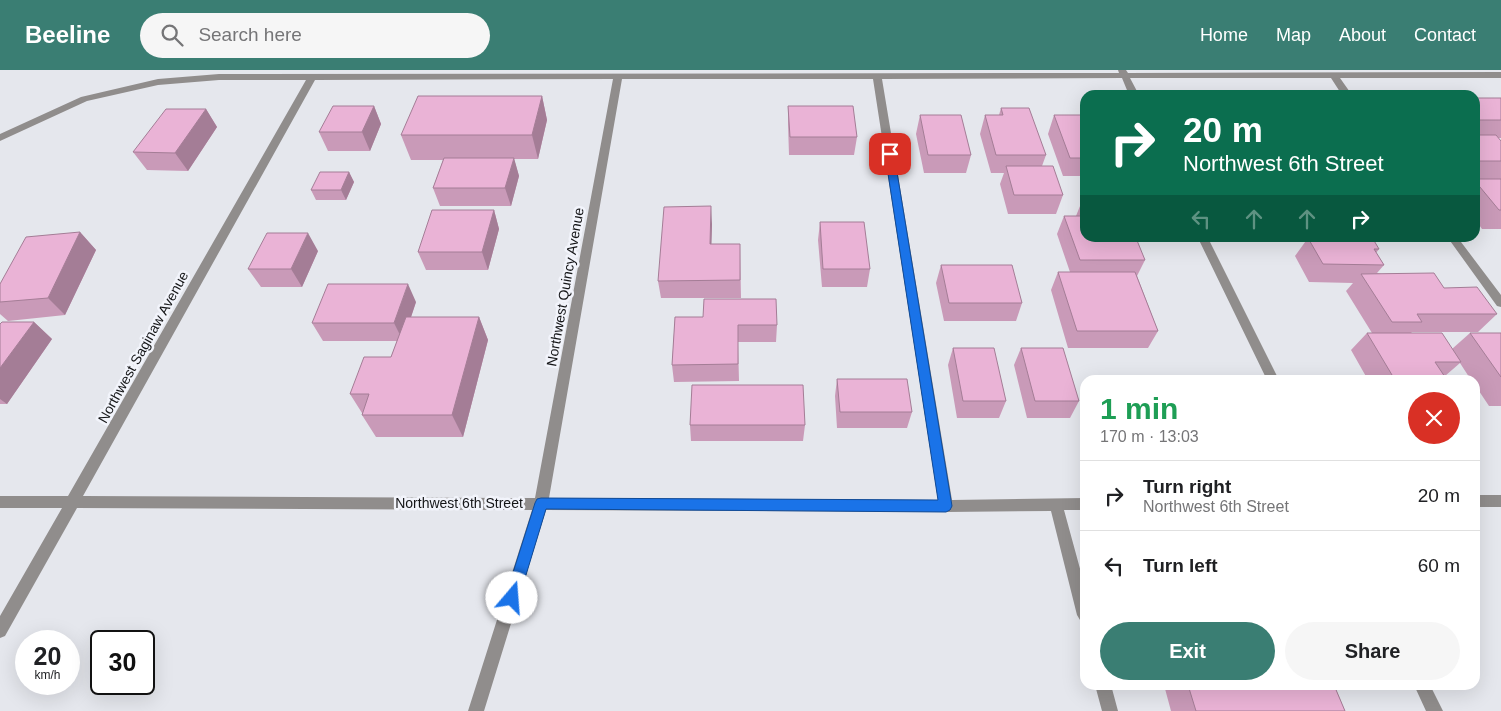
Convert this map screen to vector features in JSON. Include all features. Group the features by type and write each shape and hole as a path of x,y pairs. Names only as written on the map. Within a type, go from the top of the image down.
{"street":[{"path":"0,138 84,99 158,82 289,73 312,77 486,73 618,76 877,76 1124,73 1501,75"},
{"path":"1124,73 1132,90"},
{"path":"1333,75 1344,90"},
{"name":"Northwest Quincy Avenue","path":"476,711 541,503 618,76"},
{"path":"877,76 946,506"},
{"name":"Northwest Saginaw Avenue","path":"0,631 312,77"},
{"path":"1206,242 1271,375"},
{"path":"1456,242 1501,303"},
{"path":"1480,501 1501,501"},
{"name":"Northwest 6th Street","path":"0,502 946,506 1080,504"},
{"path":"1056,505 1080,596"},
{"path":"1104,690 1110,711"},
{"path":"1424,690 1435,711"}],"building":[{"path":"418,96 542,96 532,135 401,135"},
{"path":"1480,98 1501,98 1501,120 1480,120"},
{"path":"333,106 374,106 362,132 319,132"},
{"path":"788,106 853,106 857,137 790,137"},
{"path":"1001,108 1029,108 1046,155 996,155 985,115 1003,115"},
{"path":"166,109 206,109 175,153 133,152"},
{"path":"920,115 961,115 971,155 928,155"},
{"path":"1054,115 1080,115 1080,158 1070,158"},
{"path":"1480,135 1496,135 1501,141 1501,161 1480,161"},
{"path":"444,158 514,158 505,188 433,188"},
{"path":"1006,166 1053,166 1063,195 1014,195"},
{"path":"320,172 349,172 341,190 311,190"},
{"path":"1480,179 1501,179 1501,210 1480,187"},
{"path":"711,206 710,244 740,244 740,280 658,281 664,207"},
{"path":"432,210 494,210 482,252 418,252"},
{"path":"1064,216 1080,216 1080,242 1138,242 1145,260 1080,260"},
{"path":"820,222 864,222 870,269 823,269"},
{"path":"80,232 48,298 0,302 0,284 26,237"},
{"path":"267,233 308,233 291,269 248,269"},
{"path":"1310,242 1375,242 1379,249 1374,249 1384,265 1323,264"},
{"path":"941,265 1012,265 1022,303 949,303"},
{"path":"1058,272 1135,272 1158,331 1077,331"},
{"path":"1434,273 1444,288 1477,287 1497,314 1417,314 1422,322 1392,322 1361,274"},
{"path":"328,284 408,284 394,323 312,323"},
{"path":"704,299 776,299 777,325 738,325 738,364 672,365 675,317 703,317"},
{"path":"406,317 479,317 452,415 362,415 369,394 350,394 364,357 391,357"},
{"path":"2,322 34,322 0,368 0,324"},
{"path":"1367,333 1442,333 1461,362 1435,362 1444,375 1392,375"},
{"path":"1470,333 1501,333 1501,377"},
{"path":"953,348 994,348 1006,401 963,401"},
{"path":"1021,348 1063,348 1079,401 1035,401"},
{"path":"837,379 907,379 912,412 840,412"},
{"path":"692,385 803,385 805,425 690,425"},
{"path":"1190,690 1336,690 1345,711 1196,711"}],"route":[{"path":"512,598 541,503 946,506 890,154"}]}
